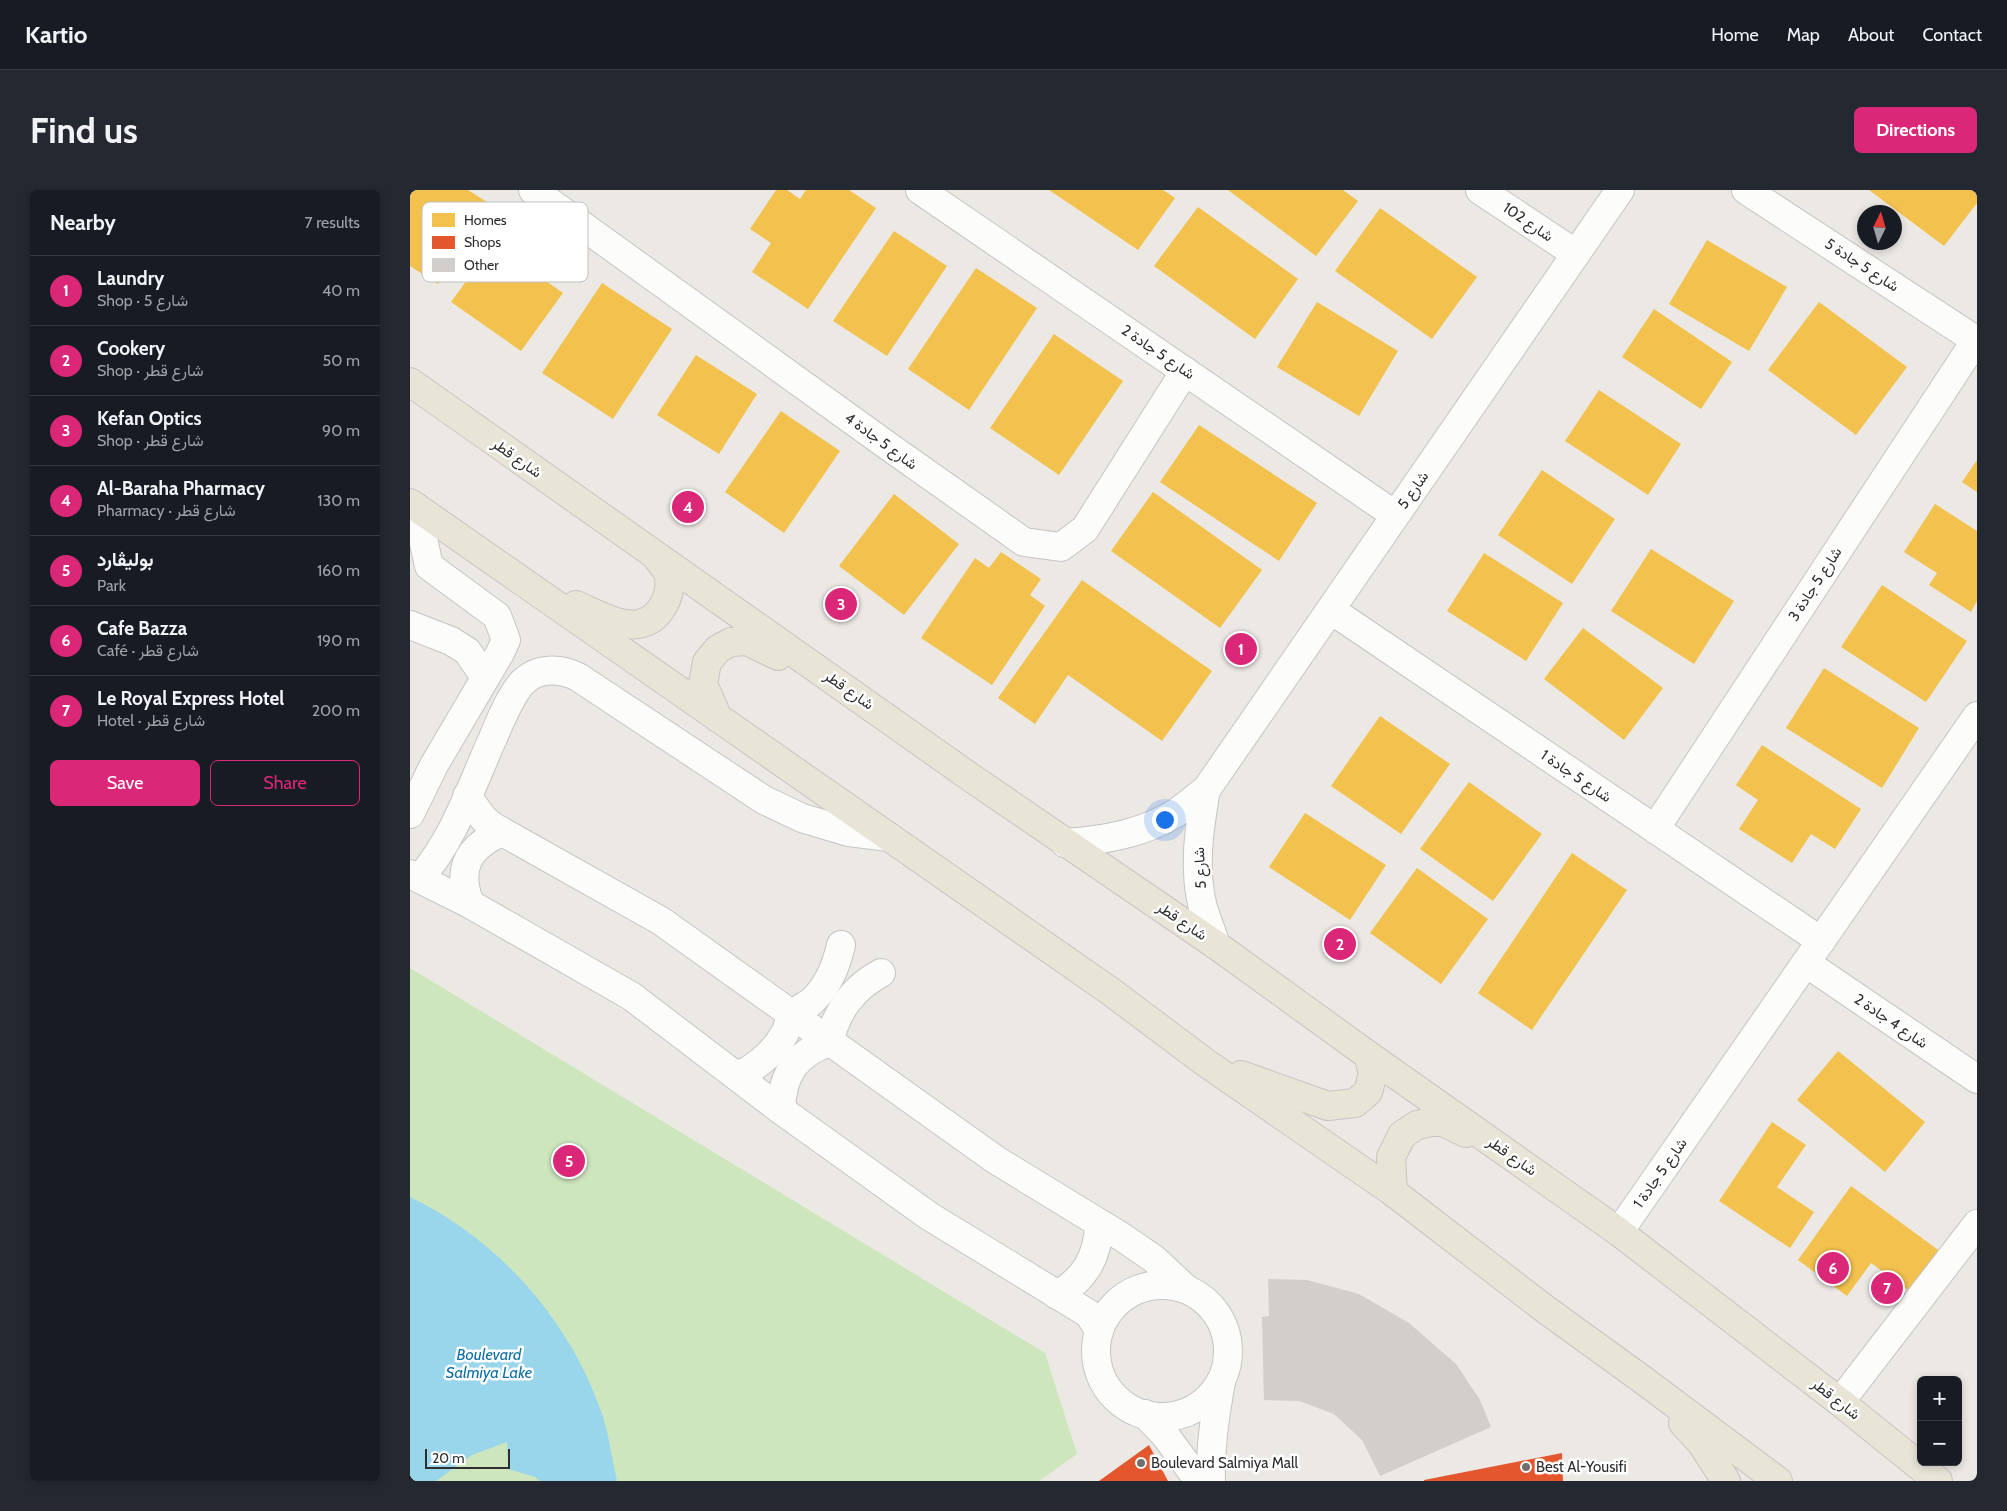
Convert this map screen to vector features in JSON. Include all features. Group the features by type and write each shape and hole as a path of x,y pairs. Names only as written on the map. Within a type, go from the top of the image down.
{"main road":[{"name":"شارع قطر","path":"410,382 1065,843 1216,945 1619,1232 1840,1402 1938,1481"},
{"path":"413,505 1110,991 1206,1063 1393,1192 1545,1309 1778,1481"},
{"path":"529,586 618,622 639,624 658,614 668,598 669,576 655,555"},
{"path":"718,718 703,684 707,662 718,648 731,642 747,641 866,702"},
{"path":"1206,1063 1328,1106 1355,1103 1368,1092 1373,1074 1368,1055"},
{"path":"1393,1192 1390,1156 1402,1135 1416,1125 1443,1122 1510,1154"},
{"path":"1643,1380 1702,1444 1726,1481"}],"street":[{"name":"شارع 5 جادة 4","path":"533,190 550,202"},
{"name":"شارع 5 جادة 2","path":"920,190 1395,515"},
{"name":"شارع 102","path":"1480,190 1576,254"},
{"name":"شارع 5","path":"1065,843 1104,840 1141,830 1176,813 1206,790 1620,190"},
{"name":"شارع 5 جادة 5","path":"1746,190 1976,340"},
{"name":"شارع 5 جادة 4","path":"588,230 1024,542 1061,547 1085,529 1185,371"},
{"name":"شارع 5 جادة 3","path":"1655,829 1976,340"},
{"path":"410,814 434,765 506,640 497,616 429,566 413,505"},
{"name":"شارع 5 جادة 1","path":"1331,610 1655,829 1813,952"},
{"path":"410,625 451,641 467,651 485,677"},
{"path":"889,837 849,832 802,818 764,800 578,677 559,670 539,673 522,684 502,717 468,796 437,856 415,876 470,904 631,996 781,1110 929,1216 1088,1314 1099,1330"},
{"name":"شارع 5 جادة 1","path":"1619,1232 1977,716"},
{"name":"شارع 5","path":"1206,790 1199,829 1197,869 1203,908 1216,945"},
{"path":"468,796 483,818 502,832 661,921 996,1160 1122,1237 1154,1259 1186,1289 1205,1300 1220,1317 1228,1338 1228,1360 1221,1382 1213,1432 1211,1481"},
{"path":"470,904 464,890 464,875 467,861 475,848 487,839 502,832"},
{"path":"738,1076 766,1058 777,1046 792,1015 816,997 825,986 832,973 841,945"},
{"name":"شارع 4 جادة 2","path":"1813,952 1977,1079"},
{"path":"829,1042 838,1014 846,1001 868,980 881,973"},
{"path":"781,1110 781,1095 785,1080 793,1067 815,1047 829,1042"},
{"path":"1057,1295 1070,1288 1090,1266 1098,1239 1098,1224"},
{"path":"1840,1402 1977,1224"},
{"path":"1186,1289 1164,1285 1136,1290 1124,1297 1109,1312 1099,1330 1096,1351 1100,1372 1110,1391 1126,1405 1145,1414 1167,1416 1189,1411 1208,1399 1221,1382"},
{"path":"1145,1414 1165,1435 1199,1481"}],"green space":[{"path":"410,968 1045,1353 1077,1454 1039,1481 410,1481"}],"water":[{"name":"Boulevard Salmiya Lake","path":"410,1197 442,1215 473,1236 527,1286 551,1315 571,1346 588,1379 602,1414 617,1481 540,1481 535,1477 508,1469 507,1442 472,1455 436,1481 410,1481"}],"building: Homes":[{"path":"410,190 468,190 487,202 422,202 422,274 410,266"},
{"path":"776,190 787,190 800,199 806,190 849,190 876,208 808,309 752,272 771,243 750,229"},
{"path":"1049,190 1163,190 1175,198 1138,250"},
{"path":"1228,190 1343,190 1358,201 1316,256"},
{"path":"1869,190 1977,190 1977,203 1944,246 1902,215 1902,205 1889,205"},
{"path":"1198,207 1298,279 1255,339 1154,266"},
{"path":"1380,208 1477,277 1432,339 1335,271"},
{"path":"894,231 947,266 887,356 833,321"},
{"path":"1707,240 1787,287 1749,351 1669,304"},
{"path":"976,268 1037,308 969,410 908,369"},
{"path":"465,282 547,282 563,293 521,351 451,302"},
{"path":"602,283 672,329 613,419 542,373"},
{"path":"1317,302 1398,351 1359,416 1277,367"},
{"path":"1819,302 1907,367 1856,435 1768,370"},
{"path":"1654,309 1732,362 1701,409 1622,357"},
{"path":"1054,334 1123,381 1059,475 990,428"},
{"path":"696,355 757,394 719,454 657,415"},
{"path":"1599,390 1681,444 1648,495 1565,441"},
{"path":"781,411 840,451 784,533 725,492"},
{"path":"1199,425 1317,503 1279,561 1160,482"},
{"path":"1977,460 1977,492 1962,482"},
{"path":"1542,470 1615,519 1572,584 1498,535"},
{"path":"1153,492 1262,570 1220,628 1111,551"},
{"path":"894,494 959,544 904,615 839,566"},
{"path":"1935,504 1977,531 1977,601 1971,612 1929,585 1937,573 1904,552"},
{"path":"1651,549 1734,601 1694,664 1611,611"},
{"path":"1001,552 1041,579 1030,595 1045,606 992,685 921,638 975,558 989,568"},
{"path":"1484,553 1563,603 1526,661 1447,611"},
{"path":"1082,580 1212,671 1162,741 1068,675 1035,724 998,698"},
{"path":"1882,585 1967,641 1926,702 1841,647"},
{"path":"1583,628 1663,688 1624,740 1544,679"},
{"path":"1824,668 1919,728 1882,788 1786,728"},
{"path":"1380,716 1450,764 1401,834 1331,786"},
{"path":"1762,745 1861,809 1835,849 1811,834 1792,863 1739,829 1758,800 1736,785"},
{"path":"1469,782 1542,834 1493,901 1420,849"},
{"path":"1305,813 1386,865 1350,920 1269,867"},
{"path":"1572,853 1627,890 1532,1030 1478,993"},
{"path":"1417,868 1488,919 1441,984 1370,933"},
{"path":"1838,1051 1925,1122 1885,1172 1797,1100"},
{"path":"1772,1122 1806,1145 1777,1187 1814,1212 1790,1248 1719,1201"},
{"path":"1851,1186 1945,1255 1916,1296 1871,1263 1847,1296 1798,1260"}],"building: Shops":[{"name":"Boulevard Salmiya Mall","path":"1149,1445 1168,1481 1099,1481"},
{"name":"Best Al-Yousifi","path":"1562,1453 1563,1481 1424,1481 1424,1480"}],"building: Other":[{"path":"1268,1279 1307,1280 1359,1294 1409,1323 1456,1364 1480,1400 1491,1427 1380,1476 1362,1440 1334,1414 1299,1401 1264,1400 1262,1317 1269,1316"}],"place":[{"name":"Al-Baraha Pharmacy","path":"688,507"},
{"name":"Kefan Optics","path":"841,604"},
{"name":"Laundry","path":"1241,649"},
{"name":"Cookery","path":"1340,944"},
{"name":"بوليڤارد","path":"569,1161"},
{"name":"Cafe Bazza","path":"1833,1268"},
{"name":"Le Royal Express Hotel","path":"1887,1288"},
{"name":"Boulevard Salmiya Mall","path":"1141,1463"},
{"name":"Best Al-Yousifi","path":"1526,1467"}]}
